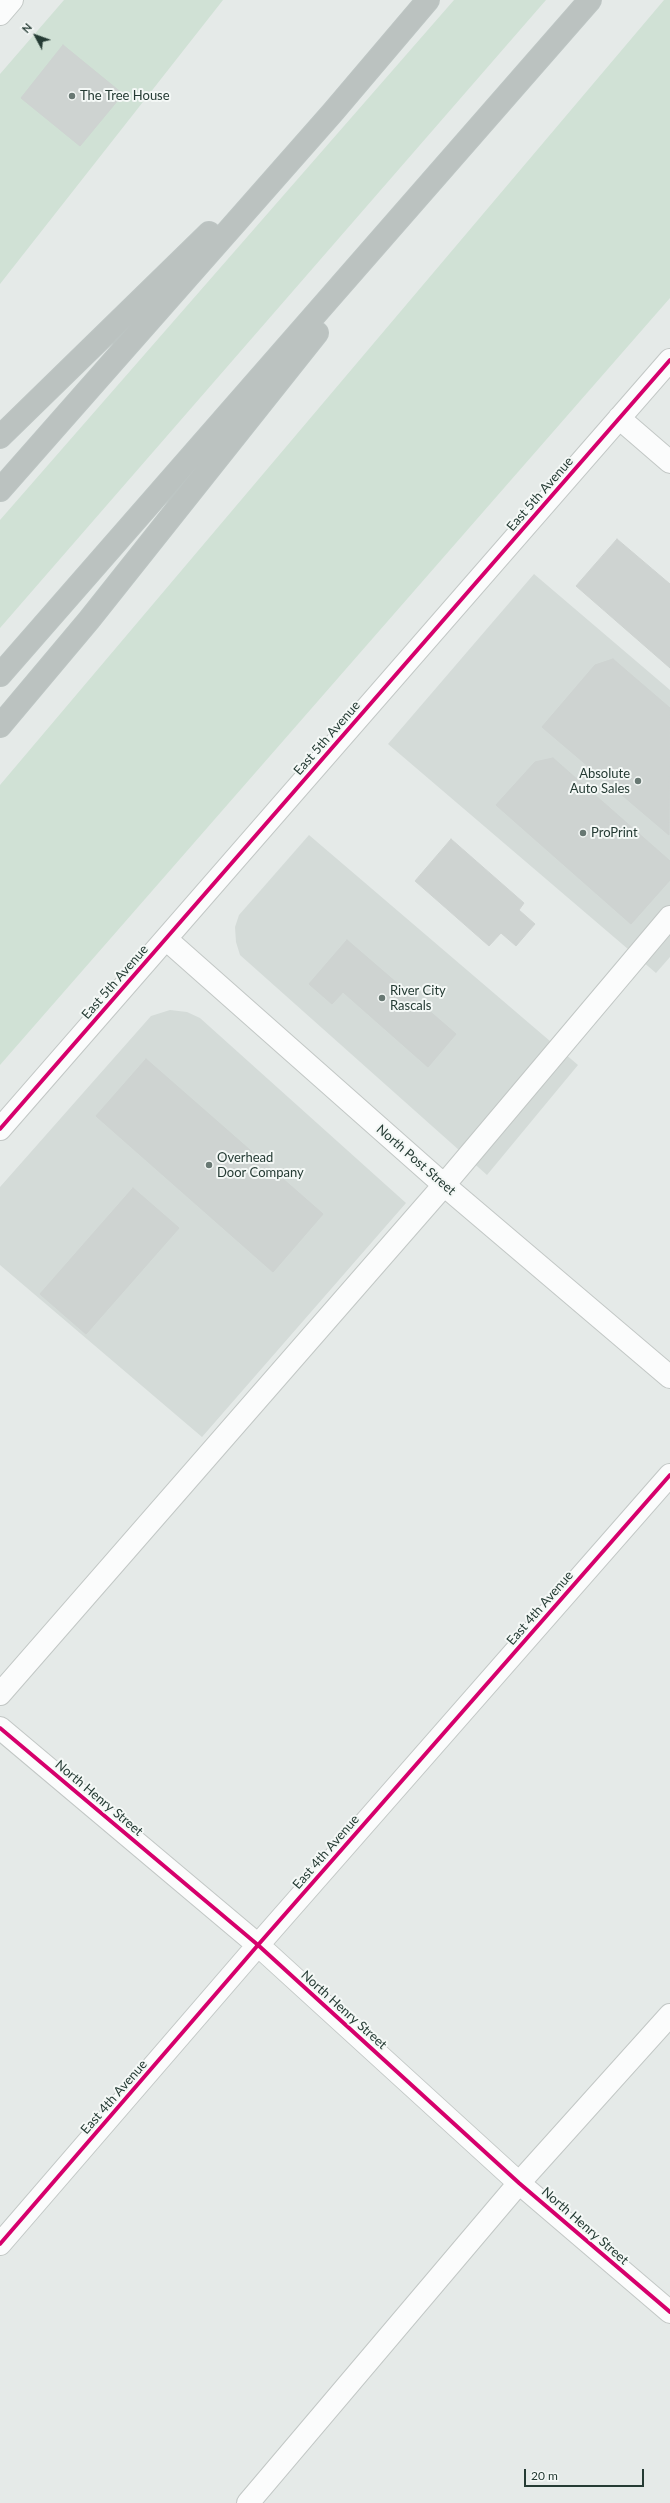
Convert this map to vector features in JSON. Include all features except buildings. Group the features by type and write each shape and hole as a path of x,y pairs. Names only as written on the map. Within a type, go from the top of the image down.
{"highway":[{"path":"0,490 333,112 428,0"},
{"path":"0,675 590,0"},
{"path":"0,726 89,620 512,89"},
{"path":"0,437 333,112"}],"street":[{"path":"0,14 12,0"},
{"name":"East 5th Avenue","path":"0,1129 670,360"},
{"path":"619,418 670,462"},
{"path":"0,1694 444,1185 670,917"},
{"name":"North Post Street","path":"166,939 444,1185 670,1376"},
{"name":"East 4th Avenue","path":"0,2244 258,1945 670,1475"},
{"name":"North Henry Street","path":"0,1728 258,1945 519,2183 670,2312"},
{"path":"248,2503 519,2183 670,2015"}],"shaded area":[{"path":"534,574 670,690 670,957 656,973 388,744"},
{"path":"309,835 578,1065 487,1175 240,955 236,942 235,927 239,915"},
{"path":"170,1010 187,1012 200,1018 406,1203 202,1437 0,1265 0,1187 151,1016"}],"green space":[{"path":"64,0 223,0 0,284 0,74"},
{"path":"454,0 546,0 0,628 0,520"},
{"path":"664,0 670,0 670,298 0,1065 0,785"}],"cycle path":[{"path":"0,1129 670,360"},
{"path":"0,2244 258,1945 670,1475"},
{"path":"0,1728 258,1945 519,2183 670,2312"}],"place":[{"name":"The Tree House","path":"72,96"},
{"name":"Absolute Auto Sales","path":"638,781"},
{"name":"ProPrint","path":"583,833"},
{"name":"River City Rascals","path":"382,998"},
{"name":"Overhead Door Company","path":"209,1165"}]}
